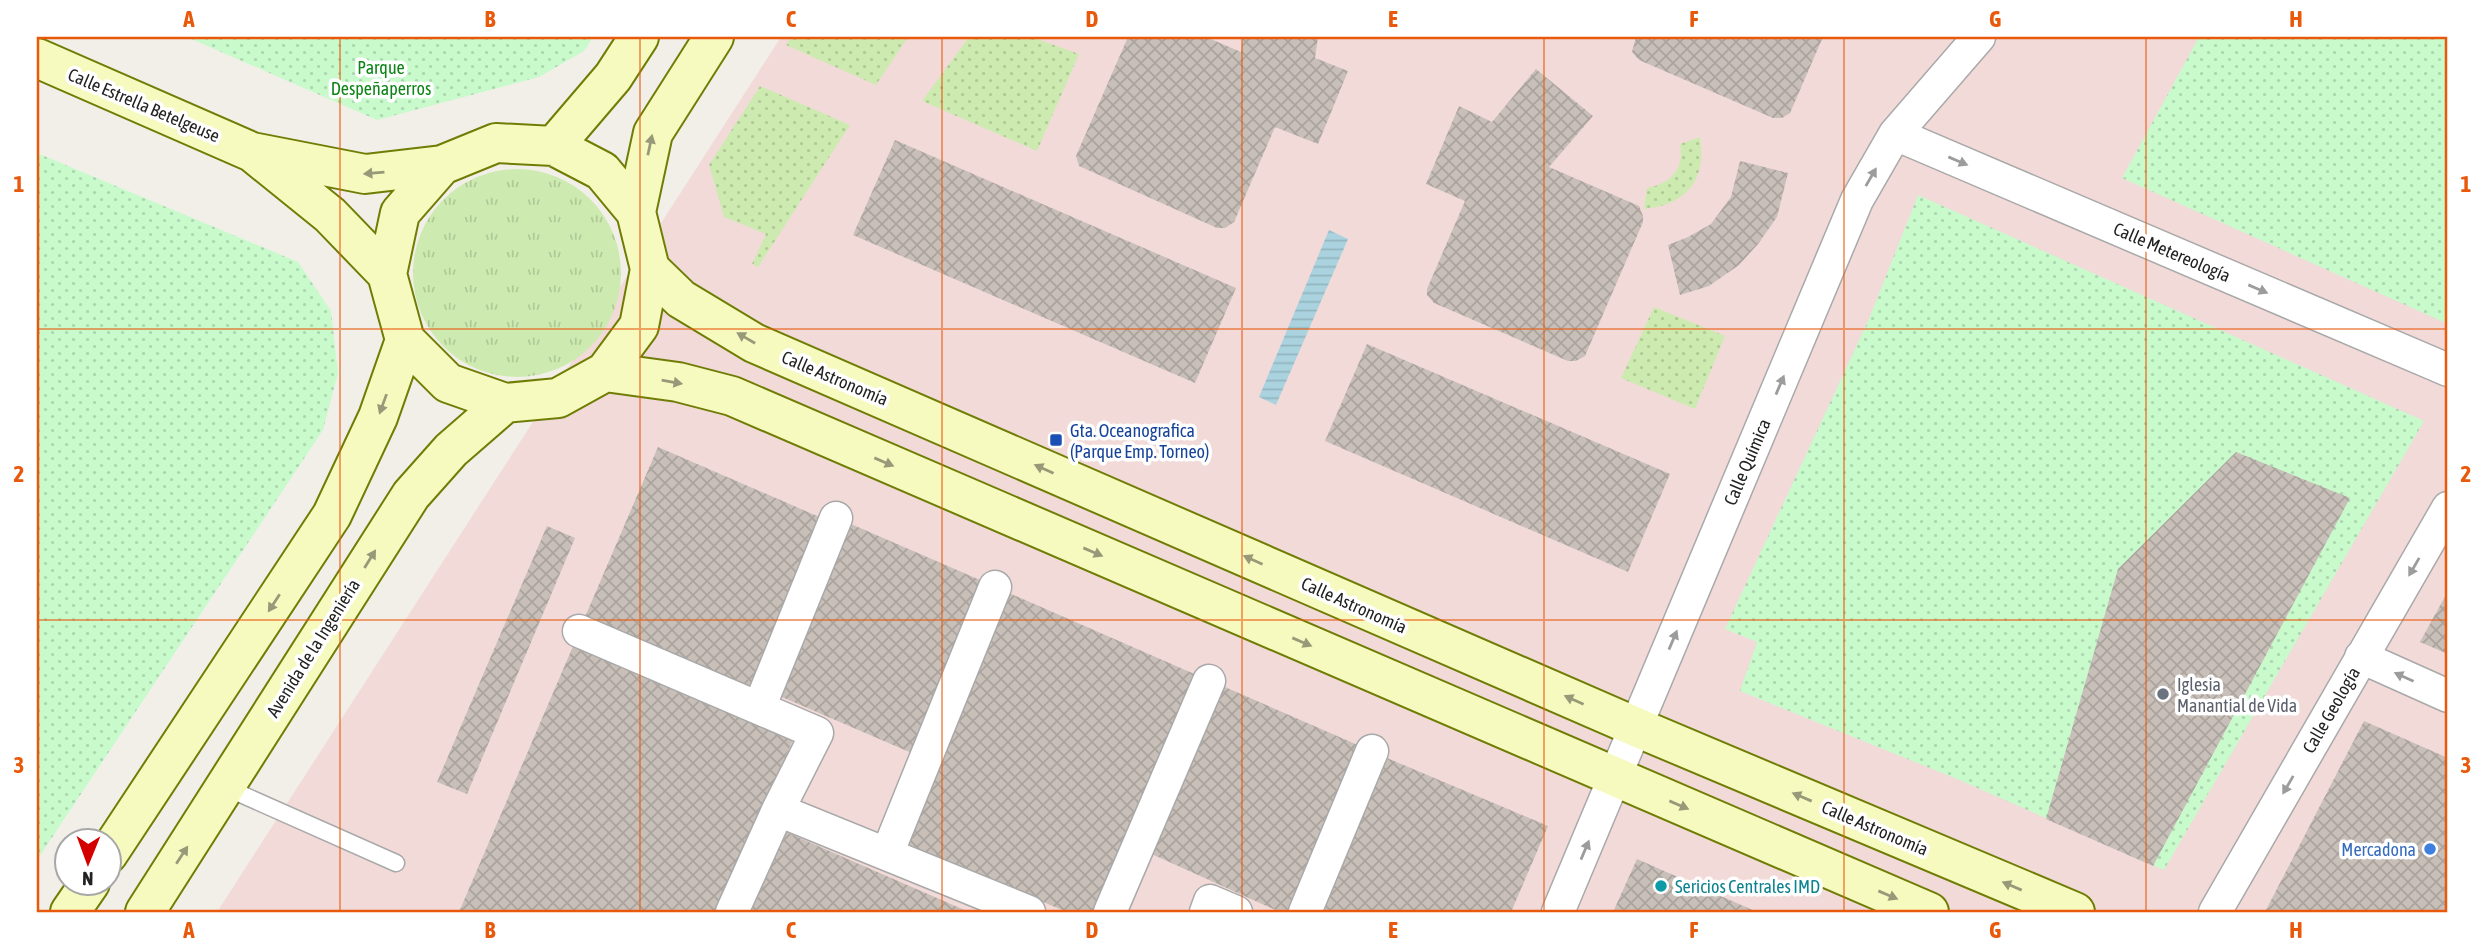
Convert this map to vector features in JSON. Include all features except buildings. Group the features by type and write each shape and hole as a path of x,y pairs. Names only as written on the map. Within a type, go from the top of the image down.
{"street":[{"path":"554,146 612,77 639,37"},
{"path":"636,212 653,133 714,37"},
{"name":"Calle Química","path":"1558,912 1857,200 1895,134 1979,37"},
{"name":"Calle Estrella Betelgeuse","path":"37,58 252,152"},
{"name":"Calle Metereología","path":"1895,134 2448,370"},
{"path":"252,152 365,174 442,165 496,143 554,146 602,171 636,212 650,269 639,326 605,372 558,398 505,403 448,383 405,340 387,274 401,213 442,165"},
{"path":"252,152 330,215 387,274"},
{"name":"Calle Astronomía","path":"650,269 681,299 754,343 1636,727 2075,912"},
{"path":"122,833 332,515 378,417 405,340"},
{"path":"605,372 678,382 732,396 1929,912"},
{"name":"Avenida de la Ingeniería","path":"145,912 411,495 451,450 505,403"},
{"name":"Calle Geología","path":"2215,912 2448,508"},
{"path":"759,708 836,518"},
{"path":"887,855 995,587"},
{"path":"579,631 817,733 778,810 732,912"},
{"path":"2361,657 2448,696"},
{"path":"1110,912 1209,681"},
{"path":"1305,912 1372,751"},
{"path":"778,810 887,855 990,905 1029,912"},
{"path":"70,912 80,897"},
{"path":"1206,912 1210,901 1236,912"}],"lane":[{"path":"225,787 396,863"}],"shaded area":[{"path":"781,37 2448,37 2448,912 217,912"}],"green space":[{"name":"Parque Despeñaperros","path":"187,37 593,37 584,51 539,77 377,120"},
{"path":"791,37 908,37 876,85 786,45"},
{"path":"969,37 1031,37 1079,54 1037,151 922,101"},
{"path":"2199,37 2448,37 2448,324 2122,178"},
{"path":"760,86 850,125 758,267 752,264 766,234 724,217 709,165"},
{"path":"1700,137 1700,166 1690,188 1671,202 1644,209 1647,188 1663,183 1678,168 1680,144"},
{"path":"37,153 298,262 331,311 338,373 323,430 59,827 52,827 52,837 37,860"},
{"path":"517,169 557,177 590,200 613,233 621,273 613,313 590,346 557,369 517,377 477,369 444,346 421,313 413,273 421,233 444,200 477,177"},
{"path":"1918,195 2424,421 2164,870 1957,779 1740,691 1757,642 1725,629 1869,319"},
{"path":"1654,307 1725,336 1695,409 1621,378"}],"water":[{"path":"1329,230 1348,239 1276,405 1259,397"}],"place":[{"name":"Gta. Oceanografica (Parque Emp. Torneo)","path":"1056,440"},
{"name":"Iglesia Manantial de Vida","path":"2163,694"},
{"name":"Mercadona","path":"2430,849"},
{"name":"Sericios Centrales IMD","path":"1661,886"}]}
